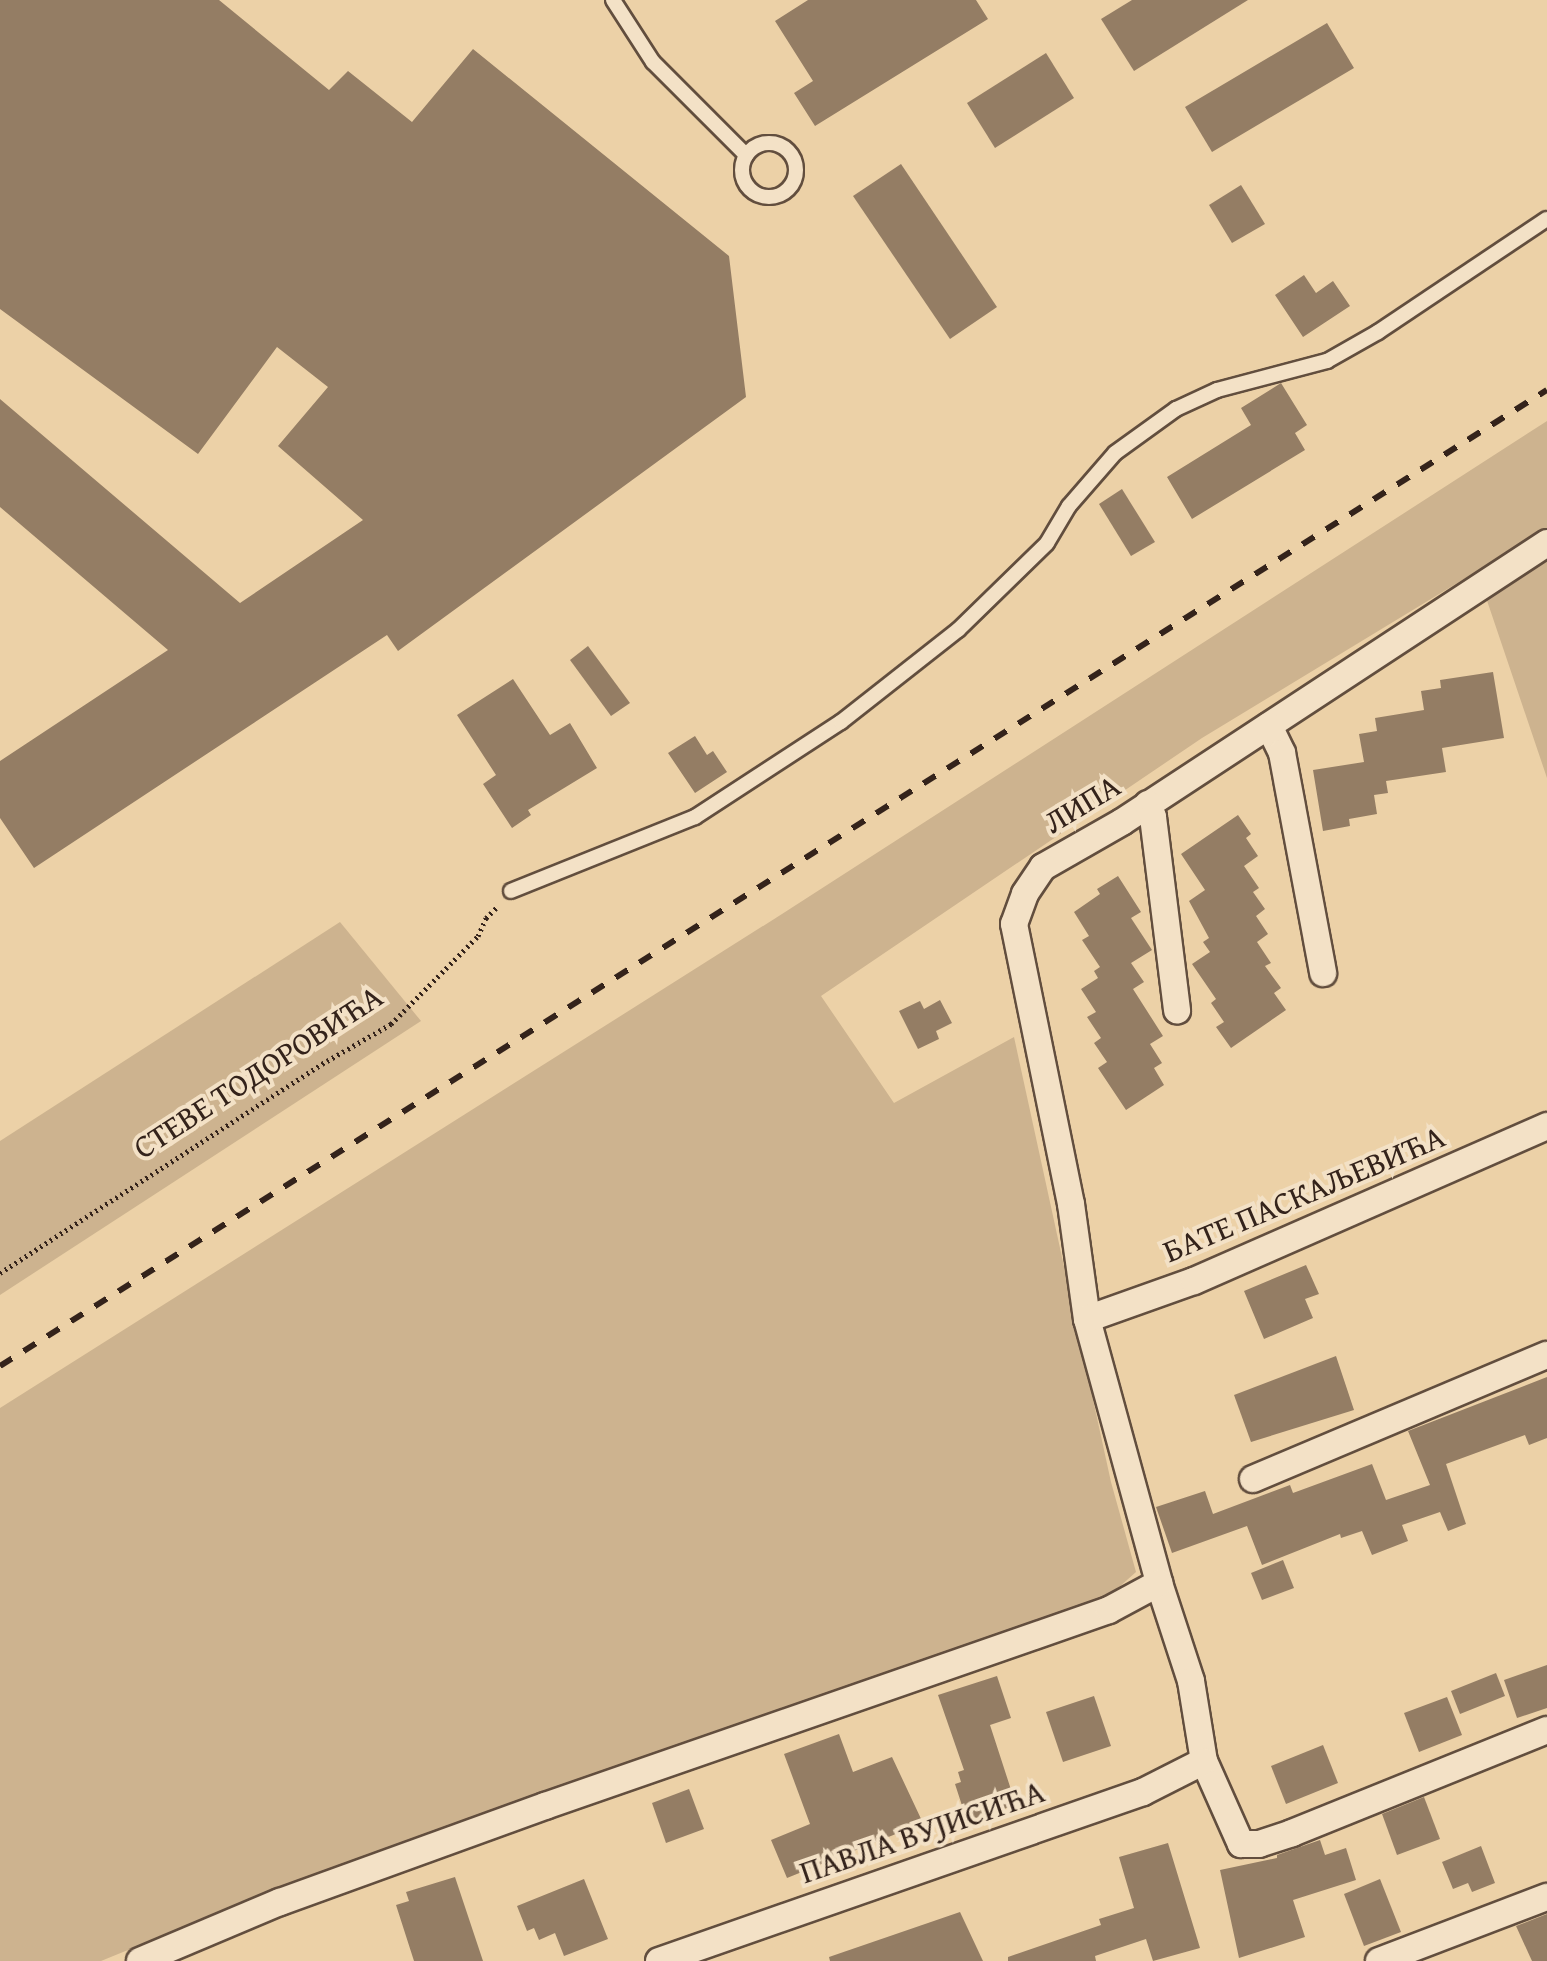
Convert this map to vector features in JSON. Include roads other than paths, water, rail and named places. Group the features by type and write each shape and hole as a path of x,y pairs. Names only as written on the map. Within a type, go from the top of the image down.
{"street":[{"name":"ЛИПА","path":"1547,543 1148,804 1043,867 1025,894 1014,924 1071,1204 1087,1319 1159,1583 1197,1706 1204,1761 1241,1844 1259,1844 1547,1730"},
{"path":"1269,726 1282,753 1323,973"},
{"path":"1148,804 1153,817 1177,1011"},
{"name":"БАТЕ ПАСКАЉЕВИЋА","path":"1087,1319 1194,1281 1547,1126"},
{"path":"1253,1479 1547,1355"},
{"path":"140,1961 280,1902 545,1806 1109,1610 1159,1583"},
{"name":"ПАВЛА ВУЈИСИЋА","path":"659,1961 1143,1792 1204,1761"},
{"path":"1379,1961 1547,1897"}],"lane":[{"path":"613,0 653,62 746,155"},
{"path":"511,891 695,817 841,722 958,630 1047,543 1069,506 1115,453 1176,409 1217,390 1327,361 1378,332 1547,219"}],"railway":[{"path":"0,1366 1547,390"}]}
